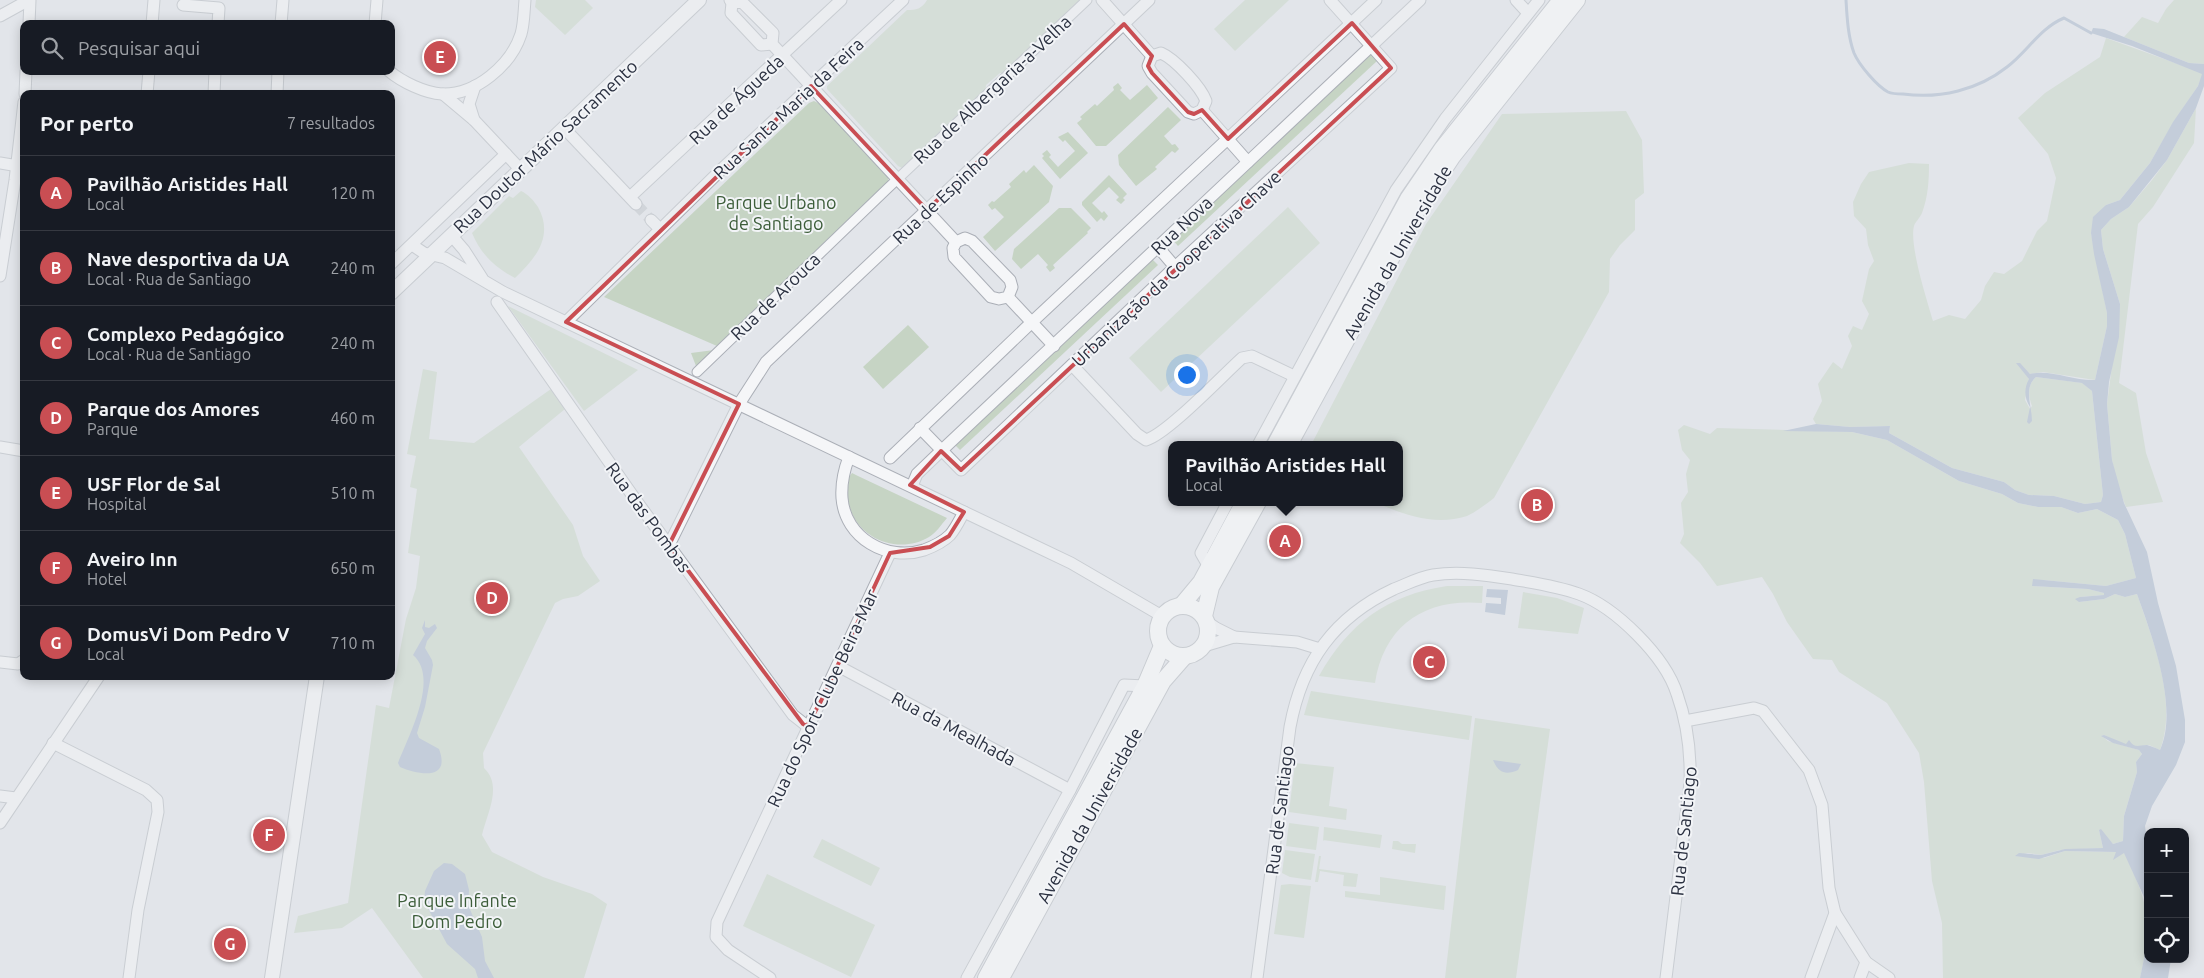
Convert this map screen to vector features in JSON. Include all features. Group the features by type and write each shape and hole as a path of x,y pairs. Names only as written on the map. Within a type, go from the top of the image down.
{"main road":[{"name":"Avenida da Universidade","path":"1277,441 1408,199 1442,148 1561,0"},
{"name":"Avenida da Universidade","path":"1291,441 1419,208 1447,164 1577,0"},
{"path":"1181,606 1201,582 1242,506"},
{"path":"1205,619 1190,607 1181,606 1174,608 1162,616 1158,631 1162,646 1176,656 1184,657 1199,652 1204,646 1208,634 1205,619 1211,587 1256,506"},
{"name":"Avenida da Universidade","path":"986,978 1145,686 1162,646"},
{"name":"Avenida da Universidade","path":"1001,978 1163,681 1184,657"}],"street":[{"path":"0,16 30,0"},
{"path":"29,20 30,0"},
{"path":"152,20 154,0"},
{"path":"281,20 283,0"},
{"path":"375,20 377,0"},
{"path":"443,94 475,86 498,69 511,54 521,34 525,0"},
{"name":"Rua Doutor Mário Sacramento","path":"395,289 700,0"},
{"name":"Rua de Águeda","path":"564,128 633,201 841,0"},
{"name":"Rua Santa Maria da Feira","path":"566,322 660,229 903,0"},
{"name":"Rua de Albergaria-a-Velha","path":"898,178 1088,0"},
{"path":"1102,0 1152,56"},
{"name":"Rua de Espinho","path":"669,545 739,404 766,362 1149,0"},
{"path":"1330,0 1372,45"},
{"name":"Rua Nova","path":"890,458 1032,322 1376,0"},
{"name":"Rua Nova","path":"912,486 917,474 941,451 1420,0"},
{"path":"1516,0 1528,13"},
{"name":"Avenida da Universidade","path":"1260,441 1400,183 1445,118 1539,0"},
{"path":"772,44 761,45 731,13 731,1 742,2 772,33 772,44 956,242"},
{"path":"183,5 219,8 218,20"},
{"name":"Urbanização da Cooperativa Chave","path":"941,451 962,470 1391,68 1372,45"},
{"path":"1161,53 1169,56 1204,94 1206,102 1202,110 1194,114 1188,112 1152,73 1148,66 1152,56 1161,53"},
{"path":"395,74 409,83 443,94 474,120 521,170"},
{"path":"25,90 26,75"},
{"path":"147,90 149,75"},
{"path":"214,90 215,75"},
{"path":"277,90 278,75"},
{"path":"474,120 469,104 475,86"},
{"path":"1202,110 1248,162"},
{"path":"395,260 506,154"},
{"path":"0,163 20,166 0,276"},
{"name":"Rua de Arouca","path":"697,372 898,178"},
{"path":"651,220 660,229"},
{"path":"451,235 464,250 483,279"},
{"path":"965,238 979,247 1010,280 1012,287 1008,297 999,299 991,297 954,256 953,248 956,242 965,238"},
{"path":"412,245 430,255 445,258 503,292 1072,563 1162,616"},
{"path":"1158,247 1176,268"},
{"path":"1008,297 1054,346"},
{"name":"Rua das Pombas","path":"497,302 669,545 793,714 807,726"},
{"path":"1072,365 1137,434 1146,440 1154,438 1242,358 1252,356 1294,376"},
{"path":"920,428 941,451"},
{"path":"0,447 20,450"},
{"path":"849,457 842,484 842,500 845,513 858,534 878,548 890,553 905,554 930,547 949,536 964,512"},
{"path":"1209,567 1201,553 1226,506"},
{"name":"Rua do Sport Clube Beira-Mar","path":"770,978 728,950 716,937 717,922 751,841 838,666 890,553"},
{"name":"Rua de Santiago","path":"1257,978 1293,708 1298,691 1320,648 1353,612 1382,595 1412,581 1432,575 1455,573 1548,585 1580,594 1606,609 1645,643 1661,664 1677,692 1685,721 1691,757 1690,783 1666,978"},
{"path":"1205,619 1216,628 1234,637"},
{"path":"1204,646 1234,637 1297,642 1320,648"},
{"path":"0,662 20,663"},
{"name":"Rua da Mealhada","path":"838,666 1070,790"},
{"path":"0,822 95,680"},
{"path":"272,978 316,680"},
{"name":"Avenida da Universidade","path":"967,978 1070,790 1124,686 1145,686"},
{"path":"1685,721 1754,708 1763,710 1809,770 1822,805 1829,888 1835,913 1866,962 1889,978"},
{"path":"53,743 146,790 156,800 158,812 138,910 129,978"},
{"path":"0,796 16,798"},
{"path":"1811,978 1835,913"},
{"path":"1860,978 1866,962"}],"highlighted area":[{"path":"1352,23 1391,68 961,470 941,451 910,485 964,512 949,536 930,547 890,553 821,701 807,726 803,724 669,545 739,404 566,322 811,86 927,210 1124,24 1152,56 1148,66 1152,73 1188,112 1194,114 1202,110 1228,139"}],"green space":[{"path":"536,0 585,0 593,8 565,35 535,7"},
{"path":"927,0 1083,0 1006,73 1000,73 986,85 985,93 907,166 902,168 898,166 827,89 827,86 907,10 918,8"},
{"path":"1245,0 1289,0 1235,51 1214,29"},
{"path":"2174,0 2204,0 2204,64 2189,63 2124,37 2142,17 2158,23"},
{"path":"2106,38 2203,73 2198,86 2173,123 2150,163 2120,200 2106,205 2091,233 2107,313 2107,326 2095,380 2043,372 2030,374 2025,370 2029,379 2025,400 2030,409 2032,406 2029,394 2030,387 2036,377 2083,383 2092,391 2103,495 2101,502 2085,504 2054,496 2029,495 2015,490 2004,482 1952,468 1889,433 1890,426 1850,427 1816,424 1813,419 1822,401 1818,384 1833,362 1842,369 1852,346 1848,336 1853,326 1862,330 1869,314 1862,301 1869,269 1874,261 1868,245 1866,229 1854,216 1853,202 1869,172 1909,163 1929,164 1926,201 1922,213 1915,224 1913,235 1919,273 1933,321 1949,315 1965,319 1981,300 1985,286 1994,272 2004,274 2022,261 2037,231 2047,221 2056,178 2048,154 2018,118 2045,93 2100,57"},
{"path":"1371,54 1377,61 1178,246 1172,239"},
{"path":"1118,83 1122,88 1120,90 1130,100 1147,85 1158,98 1106,146 1096,146 1077,123 1082,119 1080,117 1095,104 1097,106 1114,90 1113,87"},
{"name":"Parque Urbano de Santiago","path":"814,101 888,176 888,184 717,346 604,297 809,103"},
{"path":"1168,107 1181,120 1164,136 1172,145 1175,144 1179,149 1175,153 1172,151 1155,167 1157,169 1136,186 1119,165 1118,155"},
{"path":"2196,108 2194,143 2153,207 2138,224 2119,383 2136,393 2146,453 2163,502 2126,507 2117,484 2112,460 2107,404 2120,304 2103,249 2101,230 2111,219 2129,207 2152,180 2167,160"},
{"path":"1626,111 1642,140 1644,193 1635,200 1635,230 1620,245 1610,259 1609,292 1494,498 1467,516 1443,520 1420,518 1385,506 1403,506 1403,441 1313,441 1426,224 1502,114"},
{"path":"1068,132 1088,153 1060,179 1042,158 1044,156 1042,154 1047,150 1051,155 1049,157 1058,167 1075,151 1065,140 1063,142 1058,137"},
{"path":"1034,165 1053,186 1049,202 995,251 983,237 1004,217 995,208 992,210 988,205 1011,187 1009,184 1024,170 1026,173"},
{"path":"1109,175 1127,194 1121,204 1116,200 1119,197 1109,187 1092,203 1108,216 1104,221 1101,218 1097,222 1082,205 1082,202"},
{"path":"521,191 531,198 538,207 544,228 543,237 536,254 515,278 489,259 472,233 509,196 513,198"},
{"path":"1288,207 1320,243 1161,392 1129,358"},
{"path":"1059,208 1071,208 1091,228 1088,233 1053,265 1055,268 1050,272 1046,267 1048,265 1038,254 1021,269 1012,259 1014,249"},
{"path":"1151,258 1158,265 960,450 954,444"},
{"path":"508,306 638,370 584,411"},
{"path":"908,325 929,347 883,389 863,367"},
{"path":"714,350 696,366 691,353"},
{"name":"Parque Infante Dom Pedro","path":"423,369 437,372 429,439 474,443 551,389 565,409 519,447 573,525 583,556 600,581 578,596 555,603 483,753 484,768 490,775 493,791 482,835 492,852 543,877 592,894 607,904 584,978 423,978 372,908 342,928 294,933 298,916 348,903 376,705 389,708 406,619 416,588 420,556 408,553 417,489 410,487 416,456 407,454"},
{"path":"1684,425 1710,434 1717,428 1852,432 1887,440 1959,481 2002,494 2018,503 2038,507 2061,507 2078,513 2097,509 2118,520 2125,534 2136,578 2106,586 2043,580 2032,586 2088,589 2104,593 2104,595 2080,597 2079,602 2104,599 2115,594 2125,597 2137,594 2156,651 2165,692 2165,731 2160,750 2149,745 2137,747 2120,743 2104,735 2102,736 2108,741 2139,750 2142,754 2136,762 2137,772 2124,816 2123,841 2113,844 2099,830 2103,848 2060,850 2041,855 2028,853 2016,856 2044,858 2065,851 2117,852 2114,859 2124,852 2139,886 2144,905 2144,959 2140,978 1943,978 1942,923 1932,881 1924,782 1919,753 1887,703 1839,672 1832,660 1813,659 1787,622 1762,577 1717,586 1700,563 1680,543 1684,534 1681,503 1688,492 1686,474 1690,460 1682,450 1678,430"},
{"path":"852,473 947,518 932,535 918,542 895,544 873,537 856,521 849,507 848,486 849,477"},
{"path":"1447,586 1483,586 1482,603 1442,605 1410,619 1388,645 1380,663 1375,683 1319,676 1343,641 1372,614 1406,596"},
{"path":"1523,592 1557,598 1584,608 1578,634 1518,628"},
{"path":"1311,691 1472,716 1469,740 1304,715"},
{"path":"1475,718 1550,729 1516,978 1445,978"},
{"path":"1295,763 1334,767 1329,806 1347,809 1346,820 1289,812"},
{"path":"1289,823 1319,827 1316,850 1286,846"},
{"path":"1324,827 1382,835 1380,848 1323,840"},
{"path":"822,839 880,868 871,886 813,857"},
{"path":"1393,841 1398,841 1402,844 1416,844 1415,853 1392,849"},
{"path":"1285,850 1315,854 1311,880 1290,877 1282,873"},
{"path":"1319,856 1321,856 1319,869 1358,874 1356,887 1343,886 1344,875 1320,871 1318,882 1315,882"},
{"path":"767,874 875,925 851,977 743,926"},
{"path":"1380,877 1446,886 1444,910 1345,897 1345,891 1380,895"},
{"path":"1281,885 1311,886 1304,938 1274,934"}],"water":[{"path":"2093,28 2104,29 2189,63 2204,64 2204,86 2196,108 2167,160 2129,207 2111,219 2101,230 2103,249 2120,304 2119,337 2109,382 2107,404 2112,460 2124,503 2147,552 2158,603 2176,666 2185,720 2185,742 2176,765 2152,806 2144,828 2144,897 2124,853 2113,860 2116,852 2065,851 2039,859 2015,856 2019,853 2041,855 2065,849 2103,848 2099,830 2101,829 2113,844 2123,841 2124,816 2137,772 2136,762 2142,754 2139,750 2113,743 2101,736 2104,735 2126,744 2129,740 2135,746 2147,745 2160,750 2165,733 2167,714 2165,693 2156,651 2137,594 2125,597 2115,594 2104,599 2079,602 2075,599 2104,595 2104,593 2088,589 2032,586 2033,579 2106,586 2136,578 2125,534 2118,520 2097,509 2078,513 2061,507 2038,507 2018,503 2002,494 1959,481 1887,440 1852,432 1783,431 1816,424 1850,427 1890,426 1889,433 1952,468 2004,482 2015,490 2029,495 2054,496 2085,504 2101,502 2103,495 2092,391 2082,383 2036,377 2032,381 2029,392 2032,421 2029,424 2027,422 2030,407 2025,393 2029,379 2016,363 2020,363 2030,374 2046,373 2095,380 2107,326 2107,313 2094,254 2091,233 2093,217 2106,205 2120,200 2150,163 2173,122 2198,86 2202,74 2132,46 2091,33"},
{"path":"1487,589 1508,590 1505,615 1485,612 1486,603 1501,604 1501,598 1486,597"},
{"path":"425,620 425,627 429,628 435,624 437,628 427,641 425,648 433,665 425,707 417,733 419,738 439,749 442,759 441,766 437,771 431,773 416,772 400,767 398,763 414,723 423,692 421,665 413,655 425,634 422,628"},
{"path":"1493,760 1521,764 1518,770 1506,773 1497,767"},
{"path":"444,863 452,864 465,874 469,890 468,905 482,937 485,961 494,978 478,978 475,969 447,944 424,901 425,891 434,871"},
{"path":"2144,958 2144,963 2170,963 2168,978 2140,978"}],"waterway":[{"path":"1846,0 1849,34 1856,58 1879,85 1893,94 1945,94 1984,82 2007,67 2041,34 2055,22 2064,18 2091,33"}],"tunnel":[{"path":"636,204 651,220"}],"place":[{"name":"USF Flor de Sal","path":"440,57"},
{"name":"Nave desportiva da UA","path":"1537,505"},
{"name":"Pavilhão Aristides Hall","path":"1285,541"},
{"name":"Parque dos Amores","path":"492,598"},
{"name":"Complexo Pedagógico","path":"1429,662"},
{"name":"Aveiro Inn","path":"269,835"},
{"name":"DomusVi Dom Pedro V","path":"230,944"}]}
